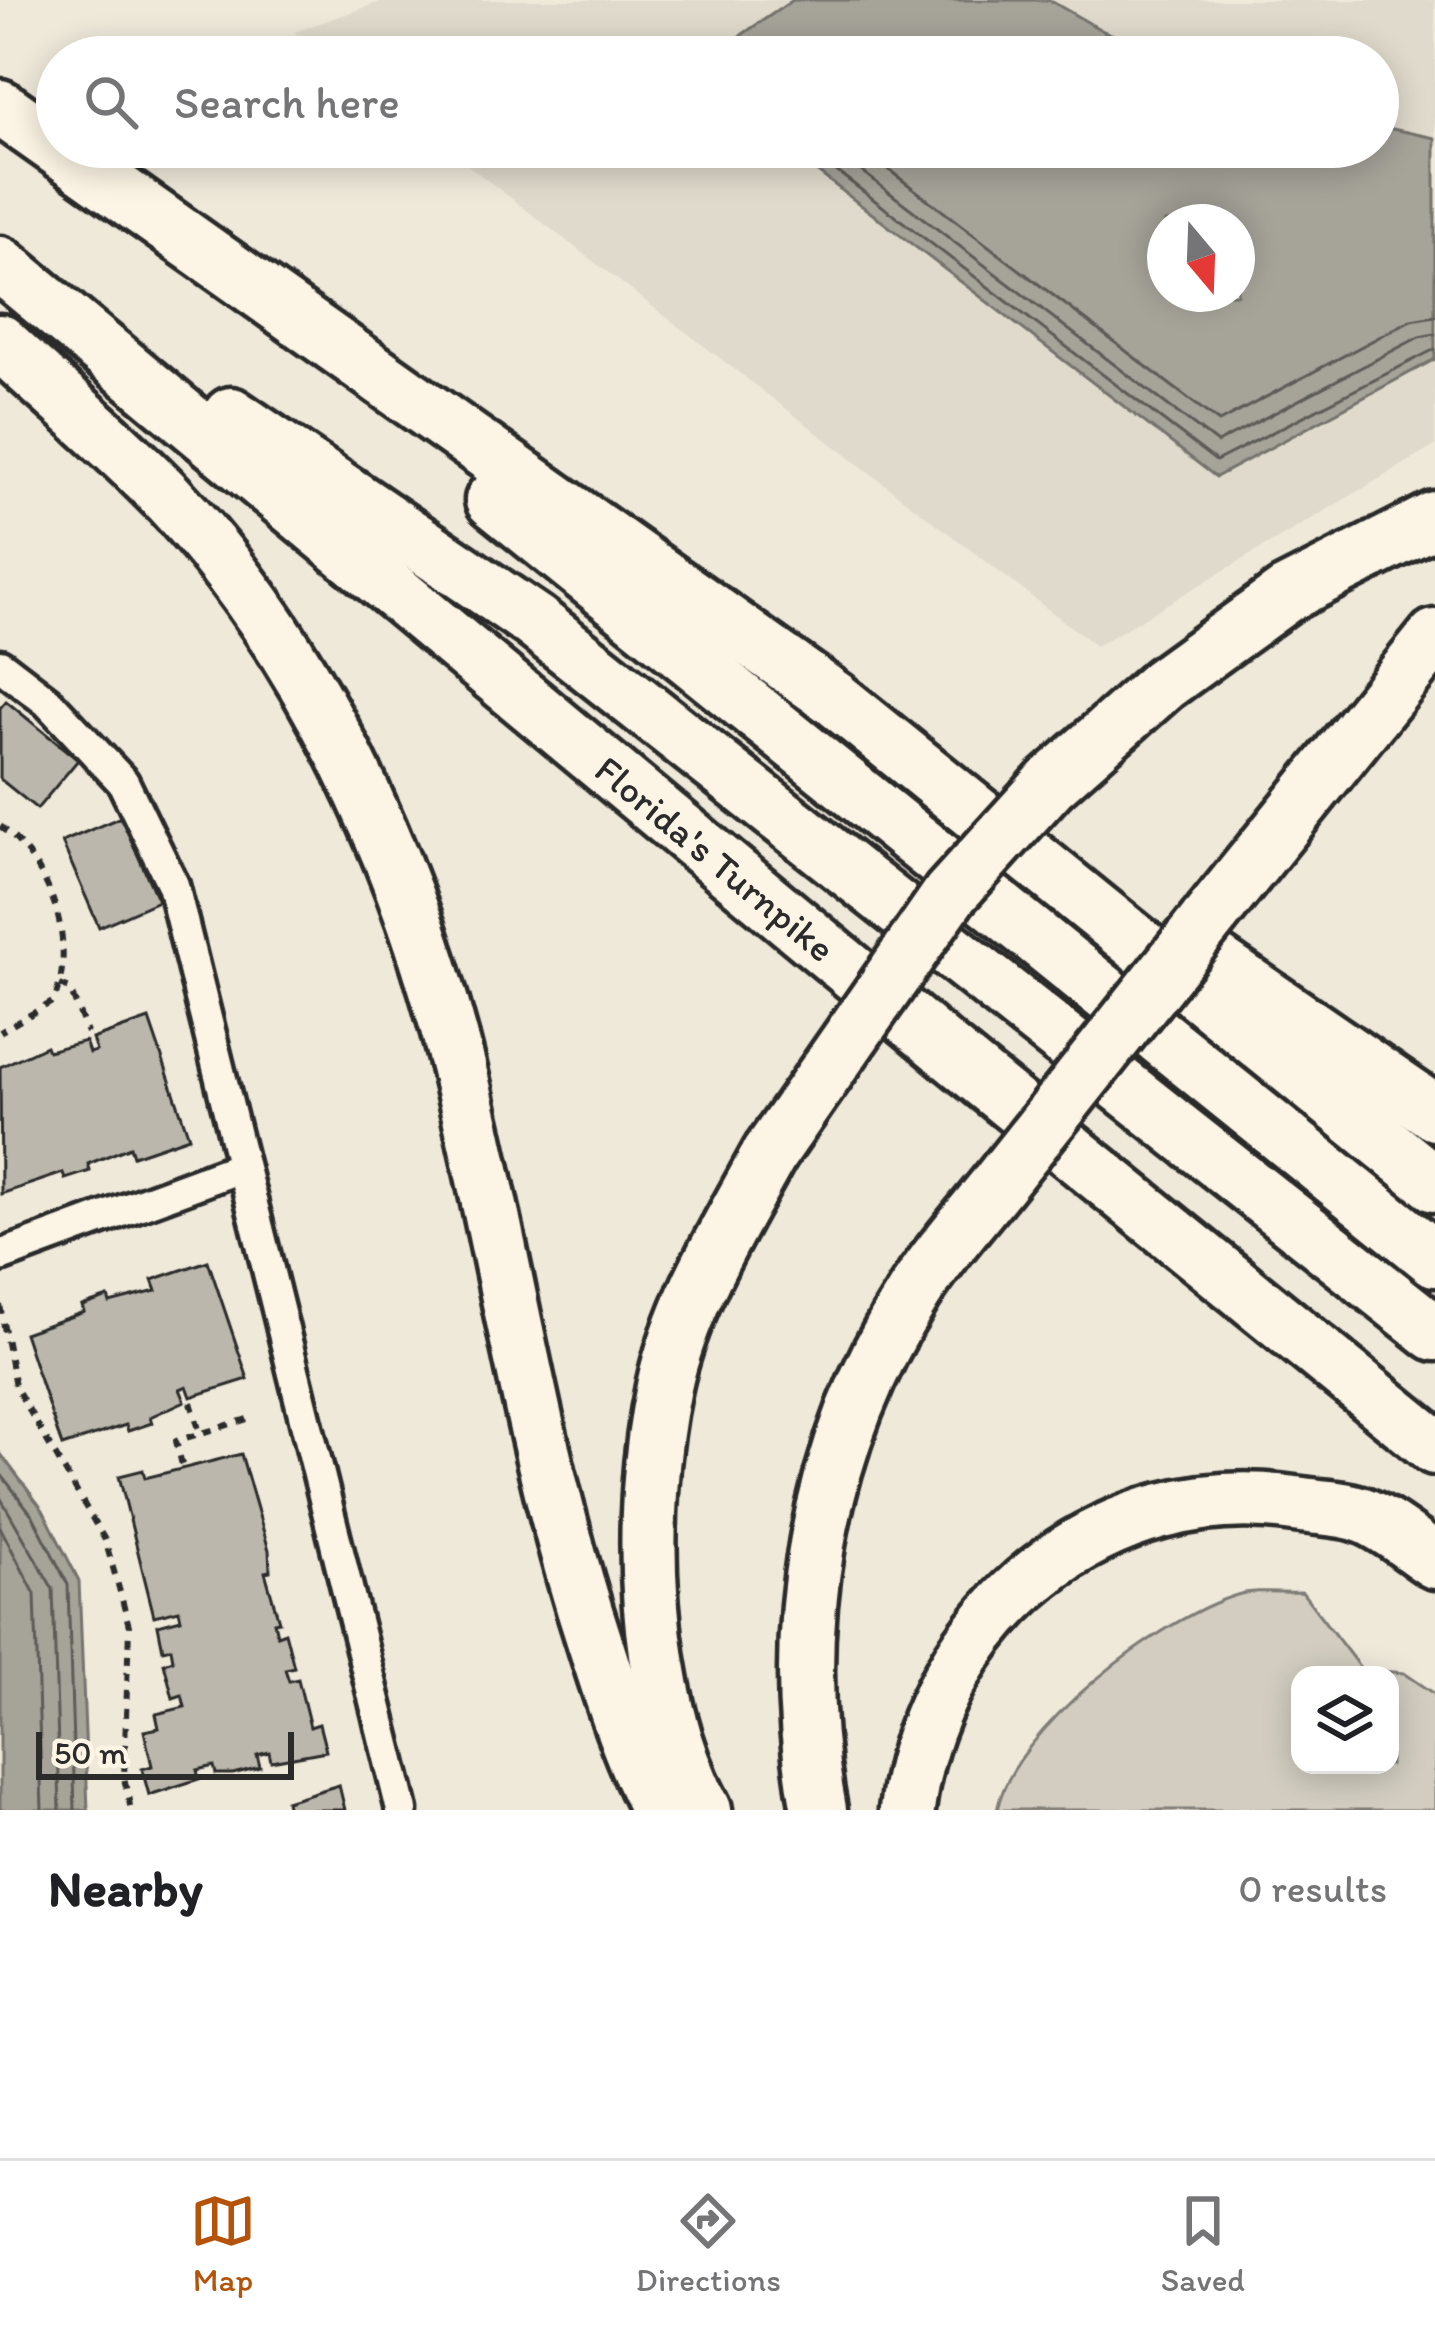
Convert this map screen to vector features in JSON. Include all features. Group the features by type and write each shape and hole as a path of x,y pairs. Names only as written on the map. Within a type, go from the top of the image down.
{"highway":[{"path":"0,107 36,134"},
{"path":"80,168 1435,1259"},
{"path":"84,168 836,699 1435,1113"},
{"path":"0,262 534,621 1435,1333"},
{"name":"Florida's Turnpike","path":"0,262 956,1058 1435,1447"},
{"path":"0,343 167,498 267,622 349,765 413,916 439,1002 568,1561 608,1684 659,1810"},
{"path":"704,1810 658,1674 651,1511 664,1385 712,1257 770,1153 950,894 1051,784 1163,684 1286,595 1435,519"},
{"path":"819,1810 803,1665 818,1526 856,1402 914,1292 1435,637"},
{"path":"836,699 1435,1184"},
{"path":"907,1810 929,1714 961,1658 993,1611 1038,1572 1091,1539 1145,1515 1204,1501 1261,1498 1364,1515 1435,1561"}],"street":[{"path":"0,665 47,701 123,782 173,885 402,1810"},
{"path":"0,1256 242,1168"}],"path":[{"path":"0,826 37,868 55,904 62,943 60,985 54,1001 0,1032"},
{"path":"60,985 70,989 87,1033"},
{"path":"0,1305 14,1386 105,1540 125,1609 130,1672 124,1778 130,1810"},
{"path":"191,1402 200,1433"},
{"path":"182,1466 176,1441 254,1417"}],"shaded area":[{"path":"386,0 1435,0 1435,446 1096,646 471,168 1399,168 1399,36 299,36 294,32"},
{"path":"1302,1592 1359,1666 1291,1666 1291,1774 1399,1774 1399,1673 1404,1673 1435,1694 1435,1810 997,1810 1030,1746 1094,1681 1169,1627 1237,1595"}],"water":[{"path":"793,0 1049,0 1116,36 740,36"},
{"path":"1399,130 1435,138 1435,359 1216,477 812,168 1399,168"},
{"path":"0,1453 43,1510 79,1581 88,1810 0,1810"}],"building":[{"path":"6,701 78,760 37,809 0,779 0,708"},
{"path":"121,817 158,901 99,927 62,842"},
{"path":"149,1019 189,1137 133,1156 130,1147 88,1164 90,1171 65,1179 63,1173 1,1194 0,1067 46,1046 48,1051 85,1041 89,1053 96,1051 92,1039"},
{"path":"208,1261 248,1379 191,1397 187,1386 180,1389 185,1401 150,1417 152,1423 128,1431 126,1425 62,1446 24,1333 84,1312 82,1306 108,1297 110,1303 156,1291 152,1280"},
{"path":"241,1454 269,1550 270,1571 265,1572 279,1621 274,1622 277,1635 285,1632 294,1667 285,1669 289,1681 298,1679 310,1727 319,1724 326,1751 271,1761 269,1752 257,1755 260,1767 233,1774 216,1774 214,1766 197,1770 199,1779 149,1795 142,1769 152,1766 144,1731 159,1728 156,1714 185,1707 182,1695 173,1698 164,1663 173,1660 171,1648 163,1650 158,1625 181,1619 179,1610 154,1616 119,1476 143,1470 145,1478"},
{"path":"339,1785 345,1810 288,1810 286,1801"}]}
